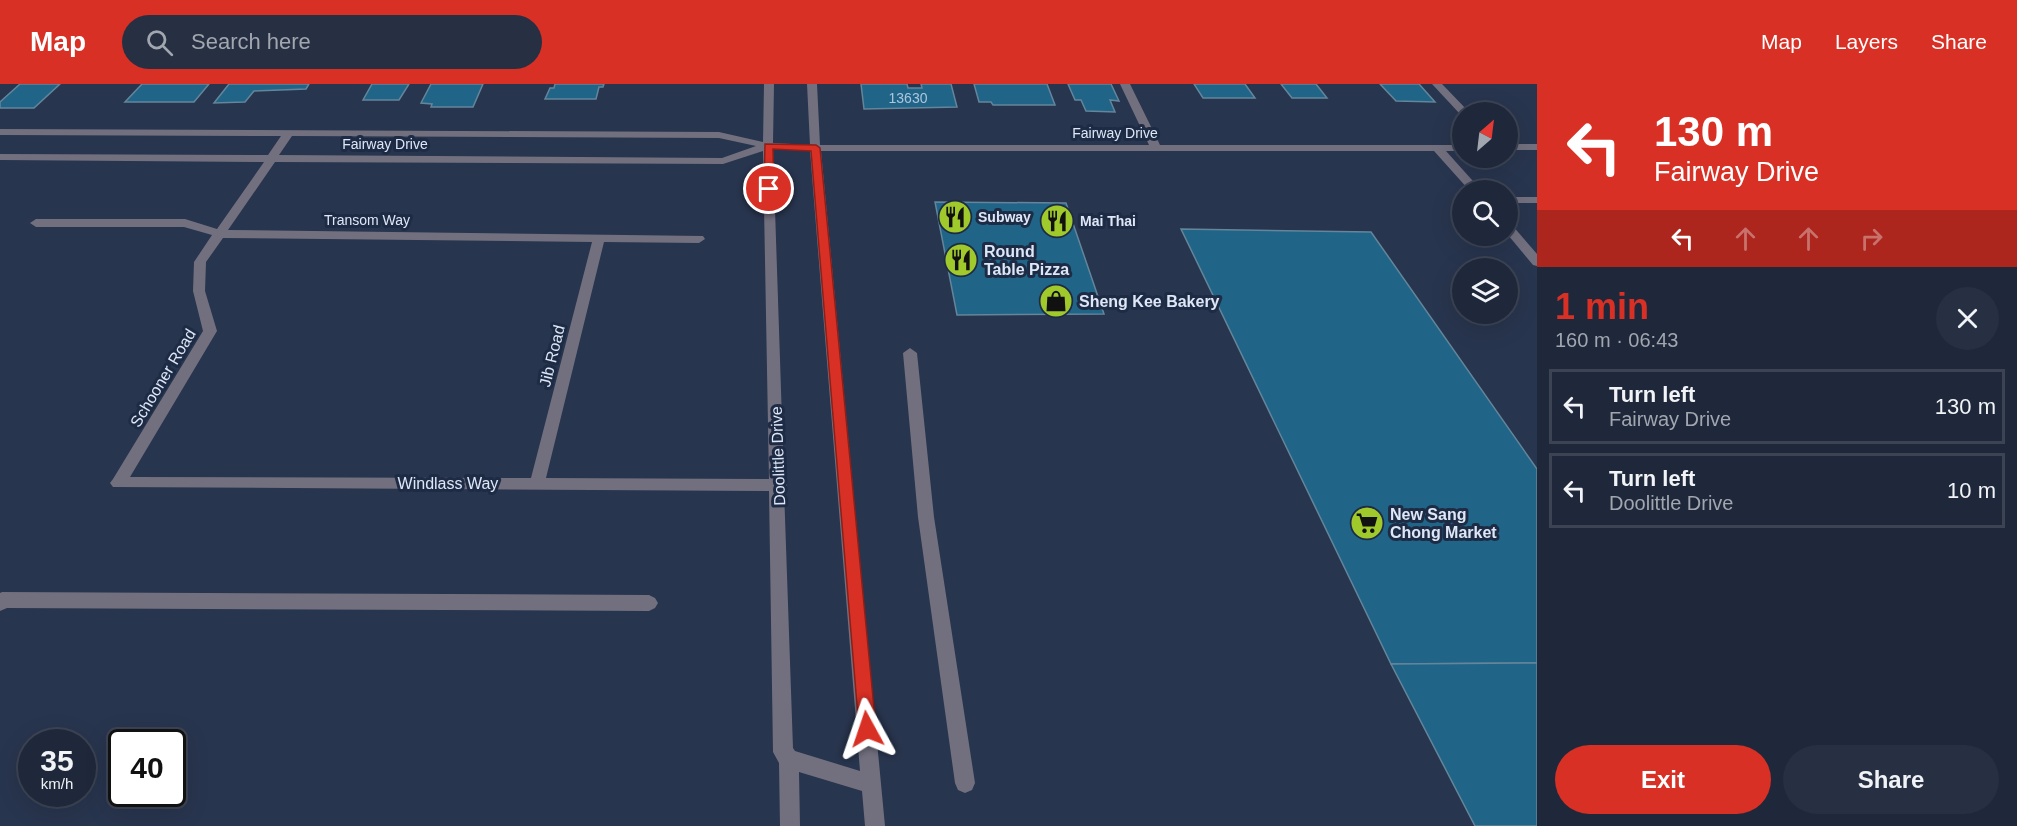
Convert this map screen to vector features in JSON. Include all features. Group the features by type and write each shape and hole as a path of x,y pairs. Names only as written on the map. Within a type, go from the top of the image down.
{"street":[{"name":"Doolittle Drive","path":"769,84 768,146 779,485 783,752 789,759 790,826"},
{"path":"812,84 874,826"},
{"path":"1125,84 1156,148"},
{"path":"1437,84 1454,102"},
{"name":"Fairway Drive","path":"0,132 719,135 768,146 816,148 1452,148"},
{"name":"Schooner Road","path":"118,483 210,332 199,291 200,262 289,133"},
{"name":"Fairway Drive","path":"0,157 723,161 768,146"},
{"path":"1518,147 1537,147"},
{"path":"1437,148 1465,180"},
{"path":"1518,200 1537,200"},
{"name":"Transom Way","path":"36,223 185,223 220,234 699,239"},
{"name":"Jib Road","path":"537,483 599,237"},
{"path":"1518,240 1537,262"},
{"path":"910,353 926,517 965,783"},
{"name":"Windlass Way","path":"118,483 779,485"},
{"path":"0,603 2,600 649,603"},
{"path":"789,759 872,784"}],"building":[{"path":"20,84 60,84 34,108 0,108 0,102"},
{"path":"142,84 209,84 194,102 125,102"},
{"path":"229,84 309,84 306,89 254,91 245,102 214,103"},
{"path":"372,84 409,84 399,100 363,100"},
{"path":"431,84 483,84 473,107 431,107 432,104 421,103"},
{"path":"555,84 604,84 603,87 599,87 596,99 545,99 550,88 554,88"},
{"path":"861,84 907,84 908,88 922,88 921,84 951,84 957,107 864,109"},
{"path":"974,84 1047,84 1055,105 993,105 991,102 979,102"},
{"path":"1068,84 1111,84 1119,101 1110,100 1115,112 1086,111 1081,100 1075,100"},
{"path":"1194,84 1245,84 1255,98 1203,98"},
{"path":"1281,84 1316,84 1327,98 1292,98"},
{"path":"1380,84 1419,84 1435,102 1396,101"},
{"path":"935,202 1066,203 1104,314 957,315"},
{"path":"1181,229 1371,232 1537,469 1537,663 1391,664"},
{"path":"1537,663 1537,826 1475,826 1391,664"}],"place":[{"name":"Subway","path":"955,217"},
{"name":"Mai Thai","path":"1057,221"},
{"name":"Round Table Pizza","path":"961,260"},
{"name":"Sheng Kee Bakery","path":"1056,301"},
{"name":"New Sang Chong Market","path":"1367,523"}],"route":[{"path":"769,189 768,146 816,148 867,729"}]}
